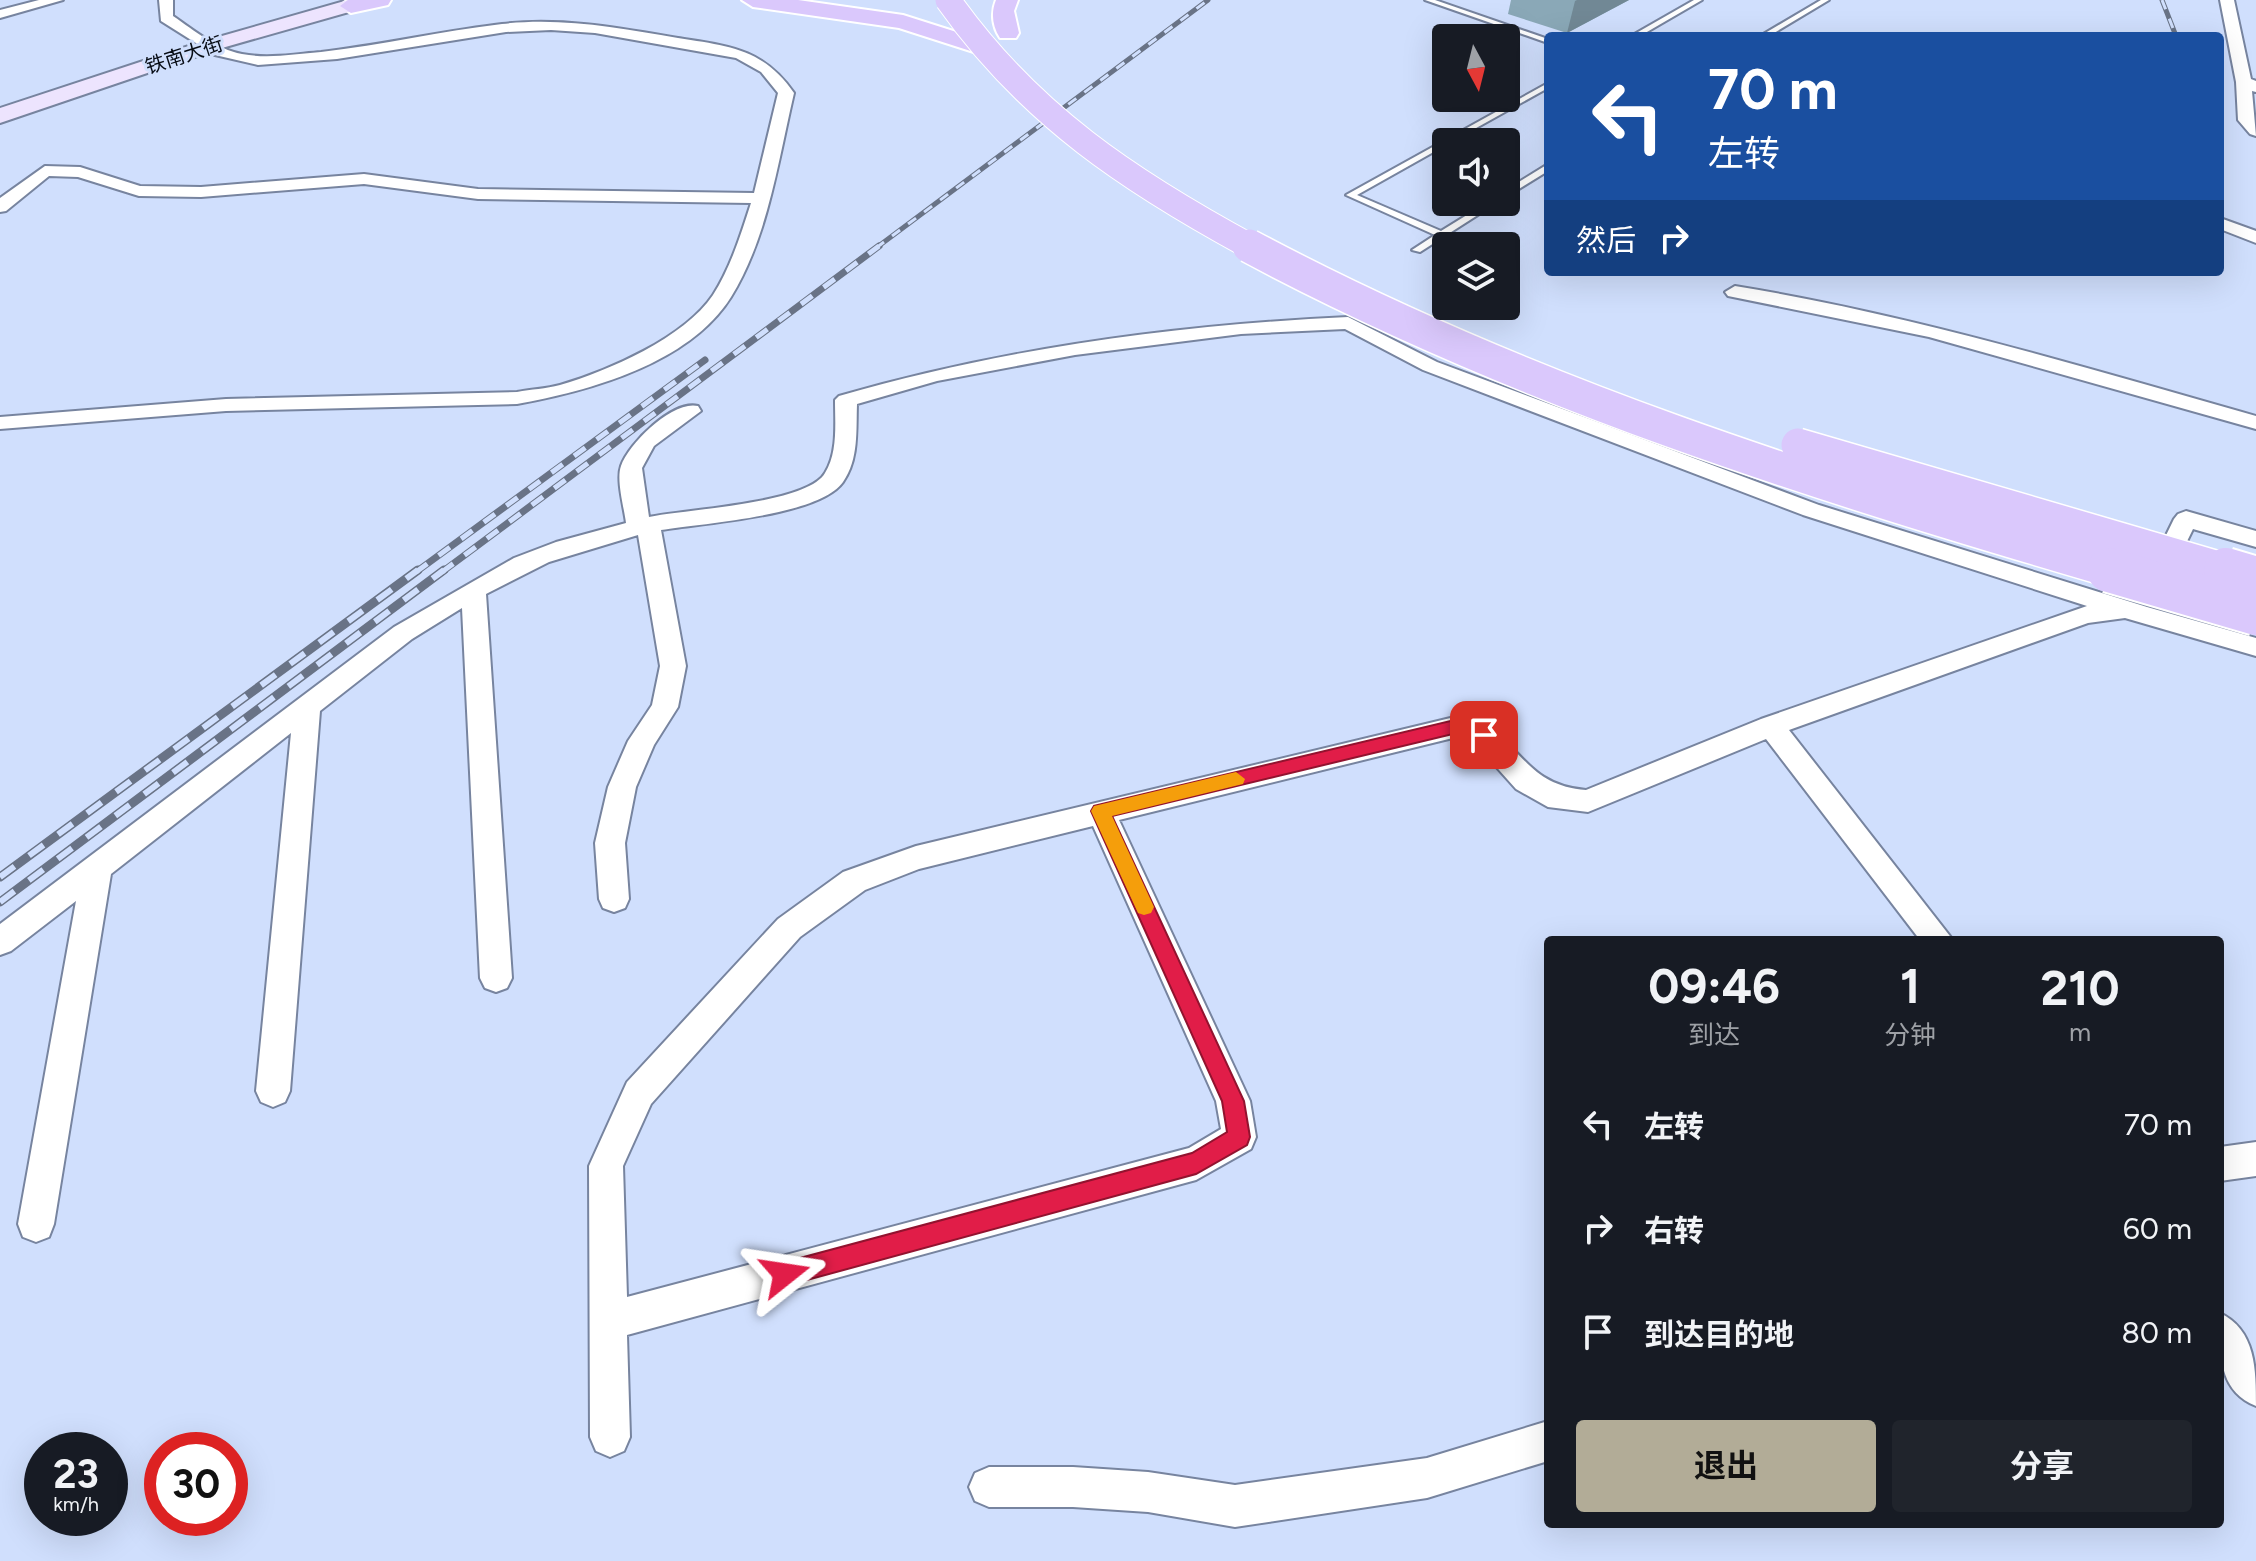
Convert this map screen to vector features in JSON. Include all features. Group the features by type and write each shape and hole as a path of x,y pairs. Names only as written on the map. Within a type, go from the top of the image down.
{"main road":[{"name":"铁南大街","path":"0,100 189,34 305,0"},
{"path":"361,3 380,0"},
{"path":"753,0 903,22 996,40"},
{"path":"948,0 1106,126 1202,189 1322,256 1457,318 1632,390 1725,424 2256,579"},
{"path":"981,0 996,40 1025,91 1116,166 1265,255 1445,343 1606,408 1862,497 2256,613"},
{"path":"996,40 1007,0"},
{"name":"铁南大街","path":"0,116 208,46 361,3"}],"street":[{"path":"0,14 56,0"},
{"path":"0,423 226,405 517,398 564,390 631,363 691,330 720,299 752,231 786,93 777,76 758,61 732,52 583,26 509,28 278,60 240,58 208,46 166,18 166,0"},
{"path":"2227,0 2250,84 2246,120 2256,131"},
{"path":"0,207 45,171 80,172 139,191 201,192 364,179 478,194 760,198"},
{"path":"2224,225 2256,238"},
{"path":"1735,292 1821,304 1909,325 2256,423"},
{"path":"0,942 403,633 473,590 542,555 643,526 797,501 826,488 839,471 845,439 846,400 920,379 1158,337 1241,328 1348,323 1430,366 1796,505 2140,614 2256,647"},
{"path":"614,899 610,843 622,787 642,741 665,707 673,666 631,468 645,442 690,411"},
{"path":"2140,614 2186,519 2256,539"},
{"path":"473,590 496,978"},
{"path":"610,1437 606,1166 639,1093 789,928 854,881 916,858 1463,725 1484,735 1526,781 1558,799 1588,801 1771,726 2085,615 2113,610 2140,614"},
{"path":"273,1091 307,707"},
{"path":"1771,726 1935,936"},
{"path":"608,1321 1196,1163 1239,1137 1233,1101 1100,811"},
{"path":"36,1224 97,867"},
{"path":"2224,1163 2256,1159"},
{"path":"2224,1338 2256,1387"},
{"path":"989,1487 1073,1487 1148,1492 1235,1506 1427,1478 1544,1442"}],"lane":[{"path":"1428,0 1544,40"},
{"path":"1642,32 1699,0"},
{"path":"1771,32 1826,0"},
{"path":"1808,3 1818,5"},
{"path":"1435,232 1350,195 1544,87"},
{"path":"1520,185 1544,170"},
{"path":"1447,232 1472,216"},
{"path":"1417,250 1432,241"}],"railway":[{"path":"876,248 1208,0"},
{"path":"2162,0 2174,32"},
{"path":"442,572 879,246"},
{"path":"416,572 705,360"},
{"path":"0,877 418,570"},
{"path":"0,902 444,570"}],"slow traffic":[{"path":"1144,907 1100,811 1236,779"}],"route":[{"path":"785,1274 1196,1163 1239,1137 1233,1101 1100,811 1463,725 1484,735"}]}
